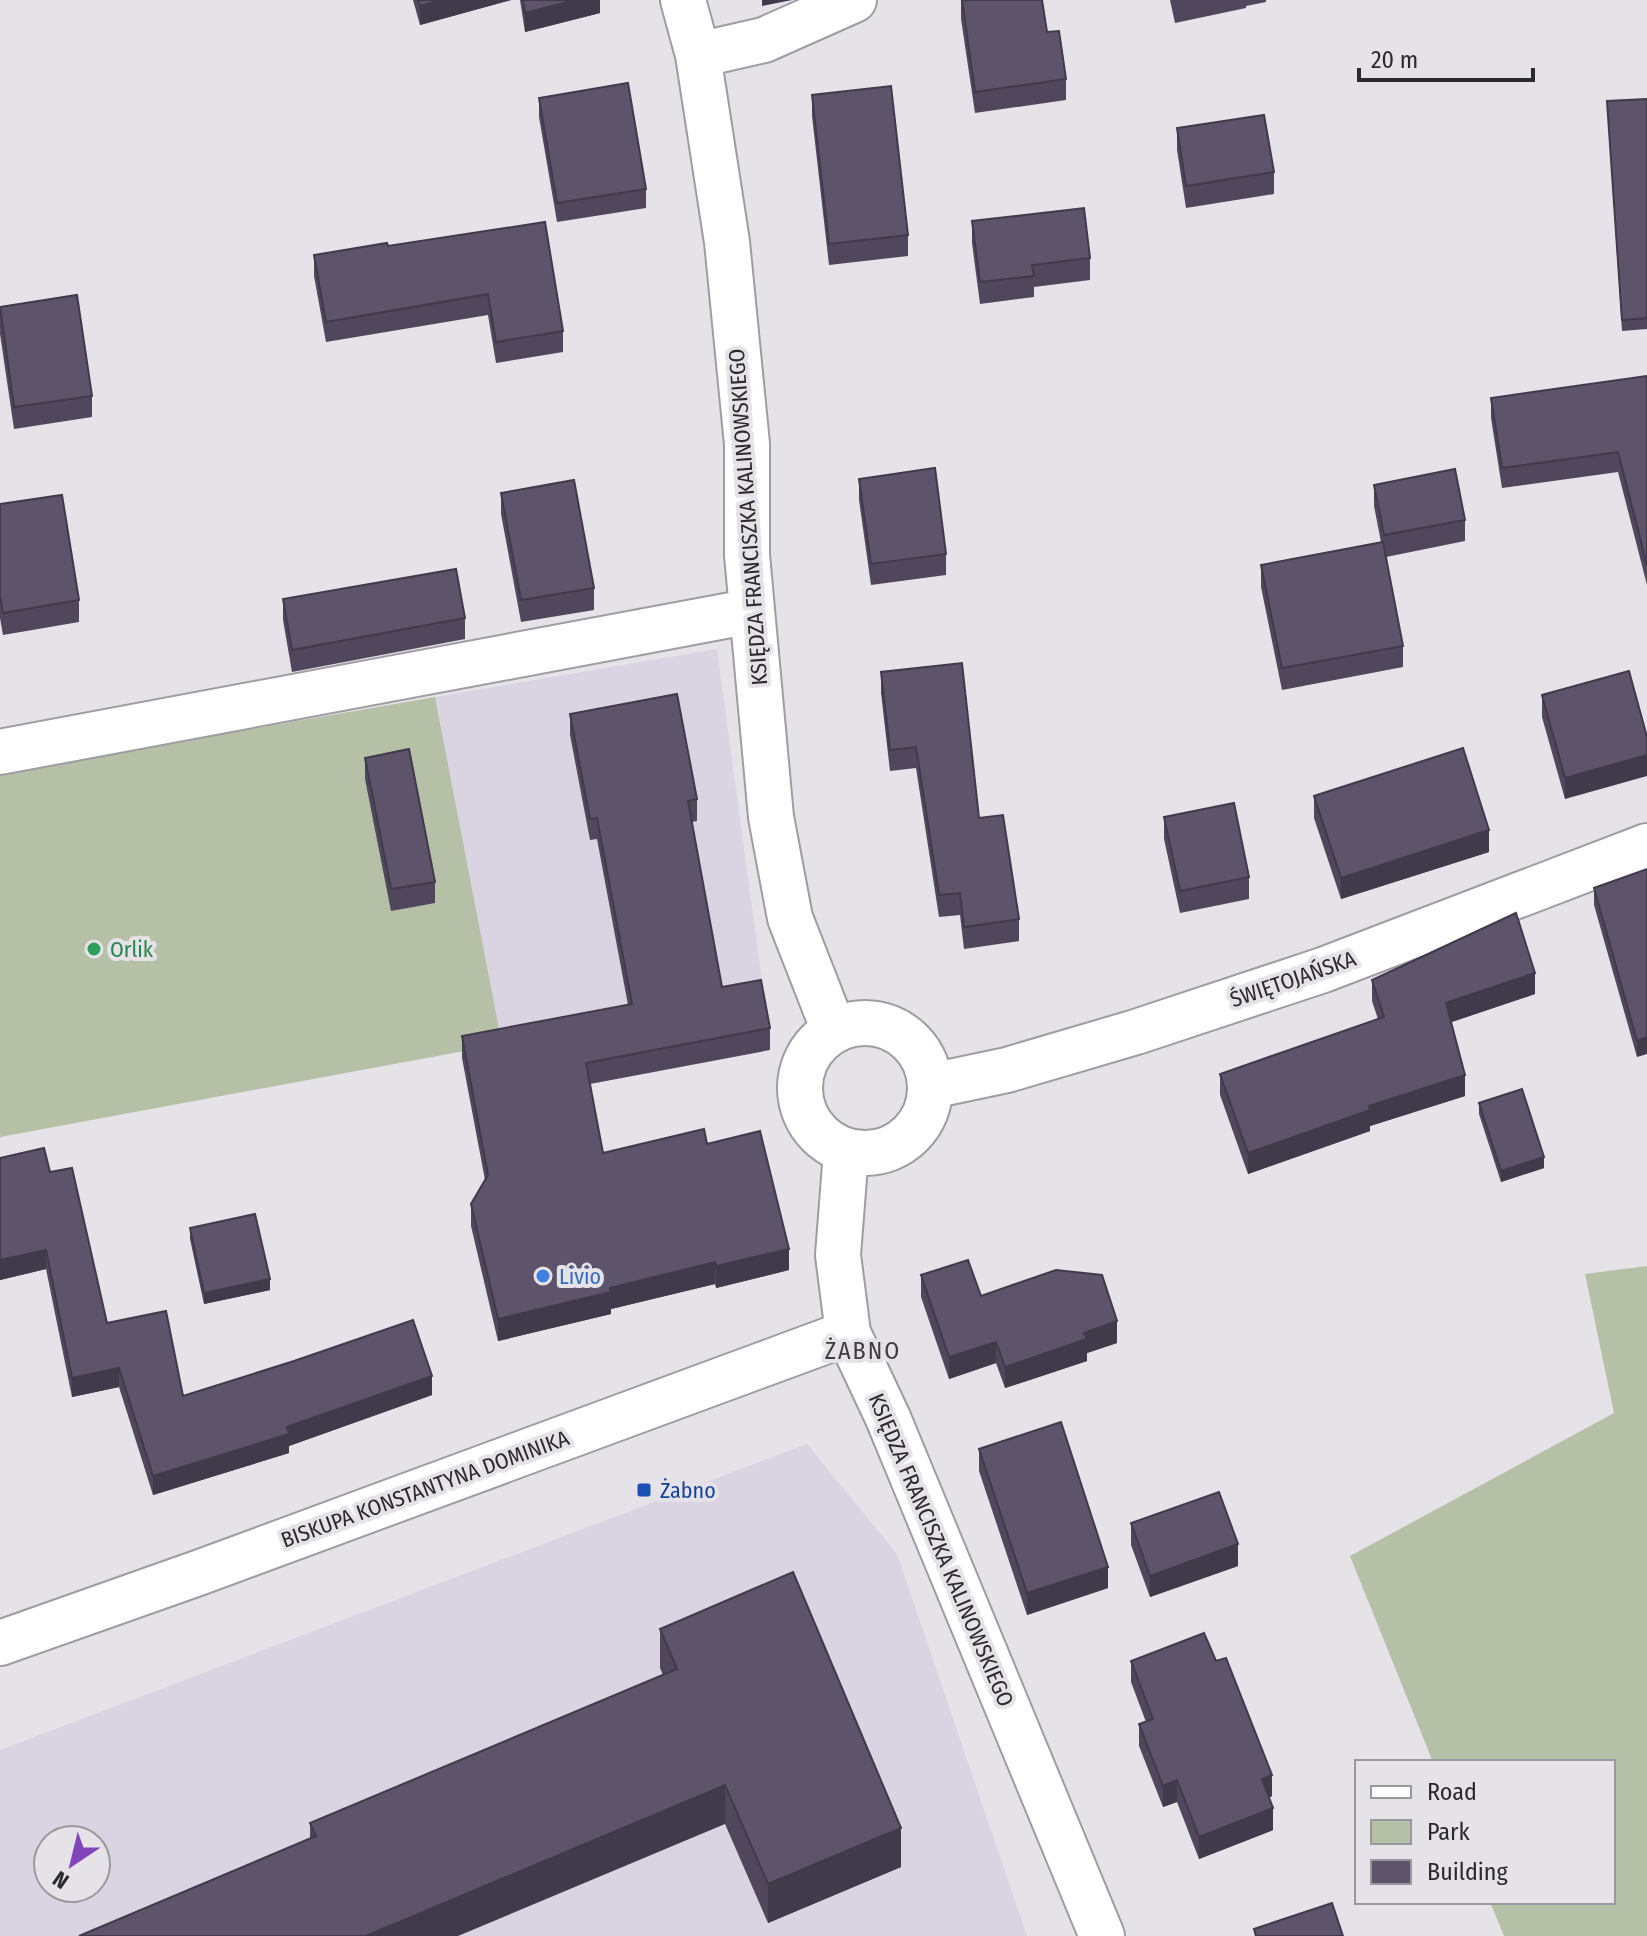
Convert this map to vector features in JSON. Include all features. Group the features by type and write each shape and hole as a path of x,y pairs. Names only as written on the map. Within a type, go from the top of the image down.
{"street":[{"name":"KSIĘDZA FRANCISZKA KALINOWSKIEGO","path":"683,0 698,55 727,242 747,444 747,555 771,817 790,918 833,1028"},
{"path":"698,55 764,40 854,0"},
{"path":"0,752 752,611"},
{"name":"ŚWIĘTOJAŃSKA","path":"931,1086 1007,1070 1136,1032 1308,975 1647,846"},
{"path":"867,1021 898,1030 922,1054 931,1086 925,1116 906,1141 877,1154 846,1152 813,1131 798,1094 806,1056 833,1028 867,1021"},
{"name":"KSIĘDZA FRANCISZKA KALINOWSKIEGO","path":"846,1152 838,1255 848,1333 888,1418 1102,1936"},
{"name":"BISKUPA KONSTANTYNA DOMINIKA","path":"0,1643 848,1333"}],"shaded area":[{"path":"717,649 764,996 502,1044 435,697"},
{"path":"807,1444 897,1554 1027,1936 0,1936 0,1750"}],"green space":[{"path":"435,697 502,1044 0,1137 0,773"},
{"path":"1647,1266 1647,1936 1504,1936 1491,1904 1615,1904 1615,1760 1432,1760 1350,1556 1614,1413 1585,1274"}],"building":[{"path":"418,0 441,0 420,6"},
{"path":"523,0 575,0 525,13"},
{"path":"962,0 1042,0 1047,32 1059,31 1066,79 975,92"},
{"path":"628,83 646,189 557,203 539,98"},
{"path":"891,86 908,235 829,244 812,95"},
{"path":"1647,99 1647,318 1622,320 1607,101"},
{"path":"1264,115 1274,172 1186,186 1177,128"},
{"path":"1084,208 1090,258 1032,265 1034,276 980,282 972,221"},
{"path":"545,222 563,331 496,342 488,294 326,322 314,255"},
{"path":"77,295 92,396 14,407 0,307"},
{"path":"1646,376 1647,565 1618,452 1502,468 1491,398"},
{"path":"935,468 946,554 871,564 859,479"},
{"path":"1455,469 1465,520 1384,535 1374,485"},
{"path":"574,480 594,588 521,600 501,493"},
{"path":"62,495 79,600 3,613 0,596 0,504"},
{"path":"1383,542 1403,646 1282,668 1261,565"},
{"path":"456,569 465,618 292,650 283,599"},
{"path":"962,663 979,818 1003,815 1019,919 964,927 960,893 939,895 916,747 890,750 881,672"},
{"path":"1629,671 1647,737 1647,755 1565,778 1542,695"},
{"path":"677,694 697,799 688,801 722,987 761,980 770,1028 586,1063 603,1153 704,1129 707,1144 760,1131 789,1249 716,1266 715,1262 610,1288 611,1292 498,1319 471,1204 488,1175 462,1036 632,1004 597,818 590,819 570,714"},
{"path":"1463,748 1489,830 1341,878 1314,796"},
{"path":"409,749 435,882 391,889 365,758"},
{"path":"1234,803 1249,877 1180,891 1164,817"},
{"path":"1647,869 1647,1037 1637,1041 1594,888"},
{"path":"1516,913 1535,973 1446,1003 1465,1075 1369,1106 1370,1110 1248,1153 1220,1074 1384,1017 1372,980"},
{"path":"1522,1089 1544,1157 1501,1171 1479,1103"},
{"path":"44,1148 50,1172 72,1168 107,1323 166,1311 183,1396 413,1320 432,1376 287,1427 289,1434 153,1476 119,1368 72,1378 46,1250 0,1260 0,1158"},
{"path":"255,1214 270,1279 204,1293 190,1228"},
{"path":"968,1260 981,1296 1056,1270 1102,1275 1117,1321 1084,1333 1087,1339 1005,1367 996,1342 949,1357 921,1275"},
{"path":"1061,1422 1108,1567 1027,1593 979,1449"},
{"path":"1219,1492 1238,1544 1150,1576 1131,1523"},
{"path":"793,1572 901,1828 768,1884 725,1785 366,1936 79,1936 316,1836 310,1823 677,1669 660,1629"},
{"path":"1204,1633 1216,1661 1226,1658 1272,1775 1262,1779 1273,1808 1199,1837 1177,1780 1163,1786 1139,1724 1153,1719 1131,1661"},
{"path":"1332,1903 1343,1936 1256,1936 1254,1929"}],"place":[{"name":"Orlik","path":"94,949"},
{"name":"Livio","path":"543,1276"},
{"name":"Żabno","path":"644,1490"}],"district":[{"name":"ŻABNO","path":"863,1351"}]}
